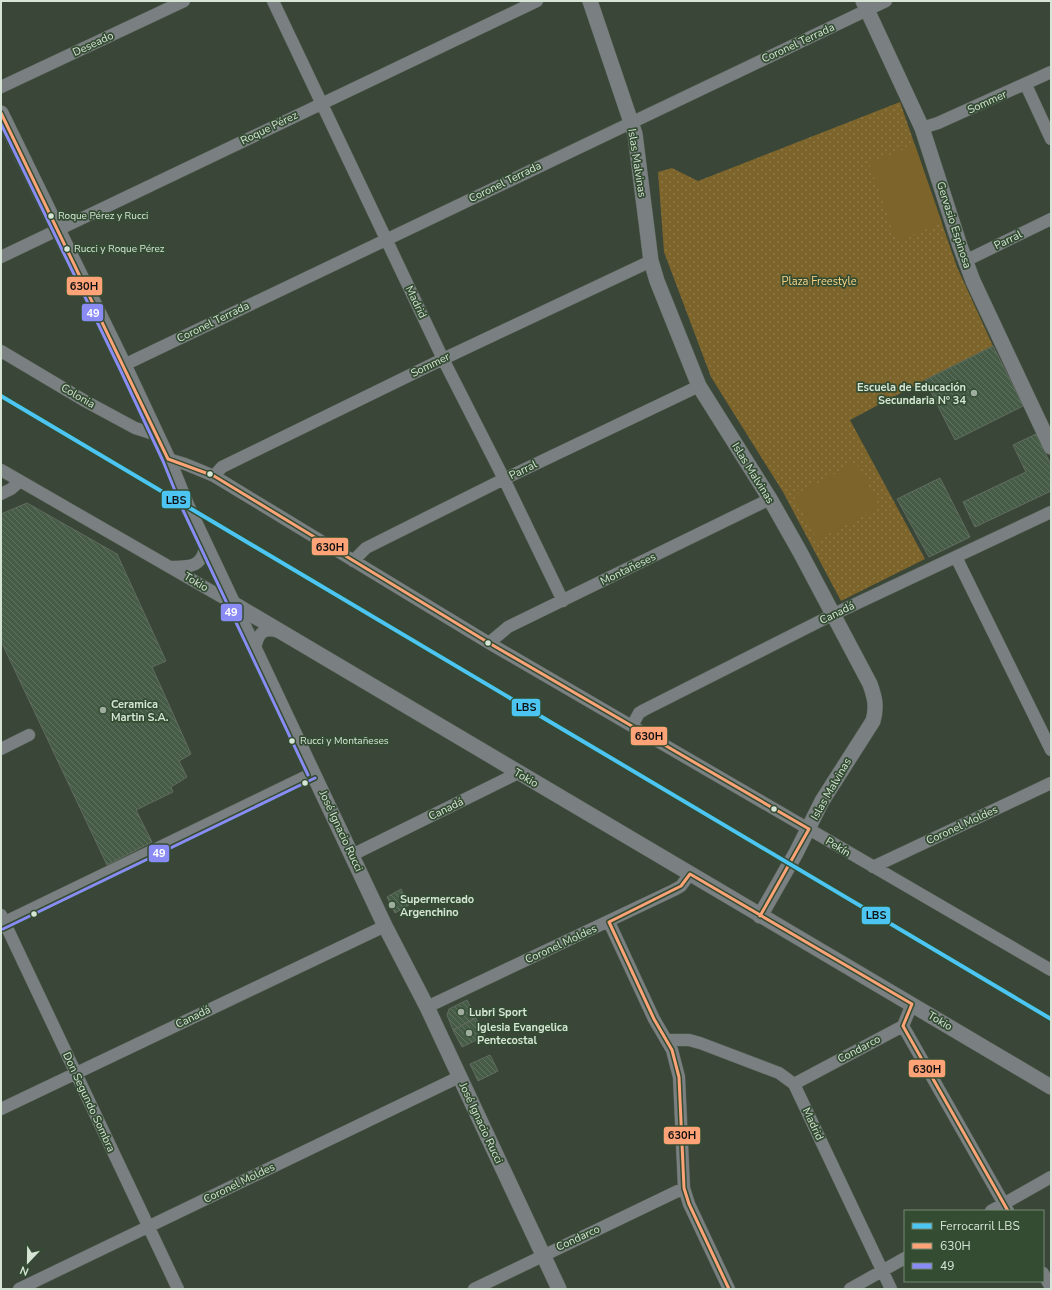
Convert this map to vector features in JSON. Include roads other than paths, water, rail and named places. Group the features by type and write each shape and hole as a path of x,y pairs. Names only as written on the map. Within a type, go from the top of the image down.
{"street":[{"name":"Deseado","path":"1,87 184,1"},
{"name":"Madrid","path":"273,1 385,239 563,601"},
{"name":"Roque Pérez","path":"1,257 58,231 320,103 537,1"},
{"name":"Islas Malvinas","path":"590,1 635,134 651,261 656,281 699,386 770,499 800,552 832,615 870,684 876,708 873,721 822,801 760,916"},
{"name":"Coronel Terrada","path":"124,364 631,122 865,5 886,1"},
{"name":"Gervasio Espinosa","path":"865,5 922,128 965,261 1051,447"},
{"name":"Sommer","path":"922,128 938,123 1026,85 1051,72"},
{"path":"1026,85 1051,139"},
{"name":"José Ignacio Rucci","path":"1,113 124,364 206,545 313,773 385,926 426,1007 559,1289"},
{"name":"Parral","path":"965,261 1051,219"},
{"name":"Sommer","path":"214,476 222,466 443,359 651,261"},
{"name":"Colonia","path":"1,351 85,401 135,428 157,435"},
{"name":"Parral","path":"353,561 366,548 504,479 699,386"},
{"name":"Pekín","path":"168,459 185,464 214,476 489,643 873,868 1051,970"},
{"name":"Tokio","path":"1,470 234,604 1051,1087"},
{"path":"1,494 11,489 20,481"},
{"name":"Montañeses","path":"489,643 508,627 770,499"},
{"name":"Canadá","path":"632,726 639,713 644,710 832,615 1051,512"},
{"path":"171,567 194,565 200,561 204,555 206,545"},
{"path":"956,557 1051,750"},
{"path":"255,649 257,639 265,631 269,629 281,632"},
{"path":"1,749 29,735"},
{"path":"2,920 313,773"},
{"name":"Canadá","path":"352,855 518,773"},
{"name":"Coronel Moldes","path":"873,868 1051,783"},
{"name":"Coronel Moldes","path":"426,1007 609,922 674,890 681,886 690,874"},
{"name":"Don Segundo Sombra","path":"2,920 178,1289"},
{"path":"609,922 654,1019 675,1059 679,1077 684,1188 686,1198 729,1289"},
{"name":"Canadá","path":"1,1109 385,926"},
{"path":"912,1004 903,1026 1006,1207"},
{"name":"Condarco","path":"794,1084 903,1026"},
{"name":"Madrid","path":"666,1040 689,1040 700,1043 779,1073 794,1084 891,1289"},
{"name":"Coronel Moldes","path":"19,1289 459,1077"},
{"path":"995,1210 1006,1207 1051,1177"},
{"name":"Condarco","path":"474,1289 684,1188"},
{"path":"850,1289 904,1259"},
{"path":"1044,1275 1051,1288"}],"rail line":[{"name":"LBS","path":"1,396 1051,1019"}],"place":[{"name":"Roque Pérez y Rucci","path":"51,216"},
{"name":"Rucci y Roque Pérez","path":"67,249"},
{"name":"Escuela de Educación Secundaria Nº 34","path":"974,393"},
{"name":"Ceramica Martin S.A.","path":"103,710"},
{"name":"Rucci y Montañeses","path":"292,741"},
{"name":"Supermercado Argenchino","path":"392,905"},
{"name":"Lubri Sport","path":"461,1012"},
{"name":"Iglesia Evangelica Pentecostal","path":"469,1033"}],"park label":[{"name":"Plaza Freestyle","path":"819,281"}]}
